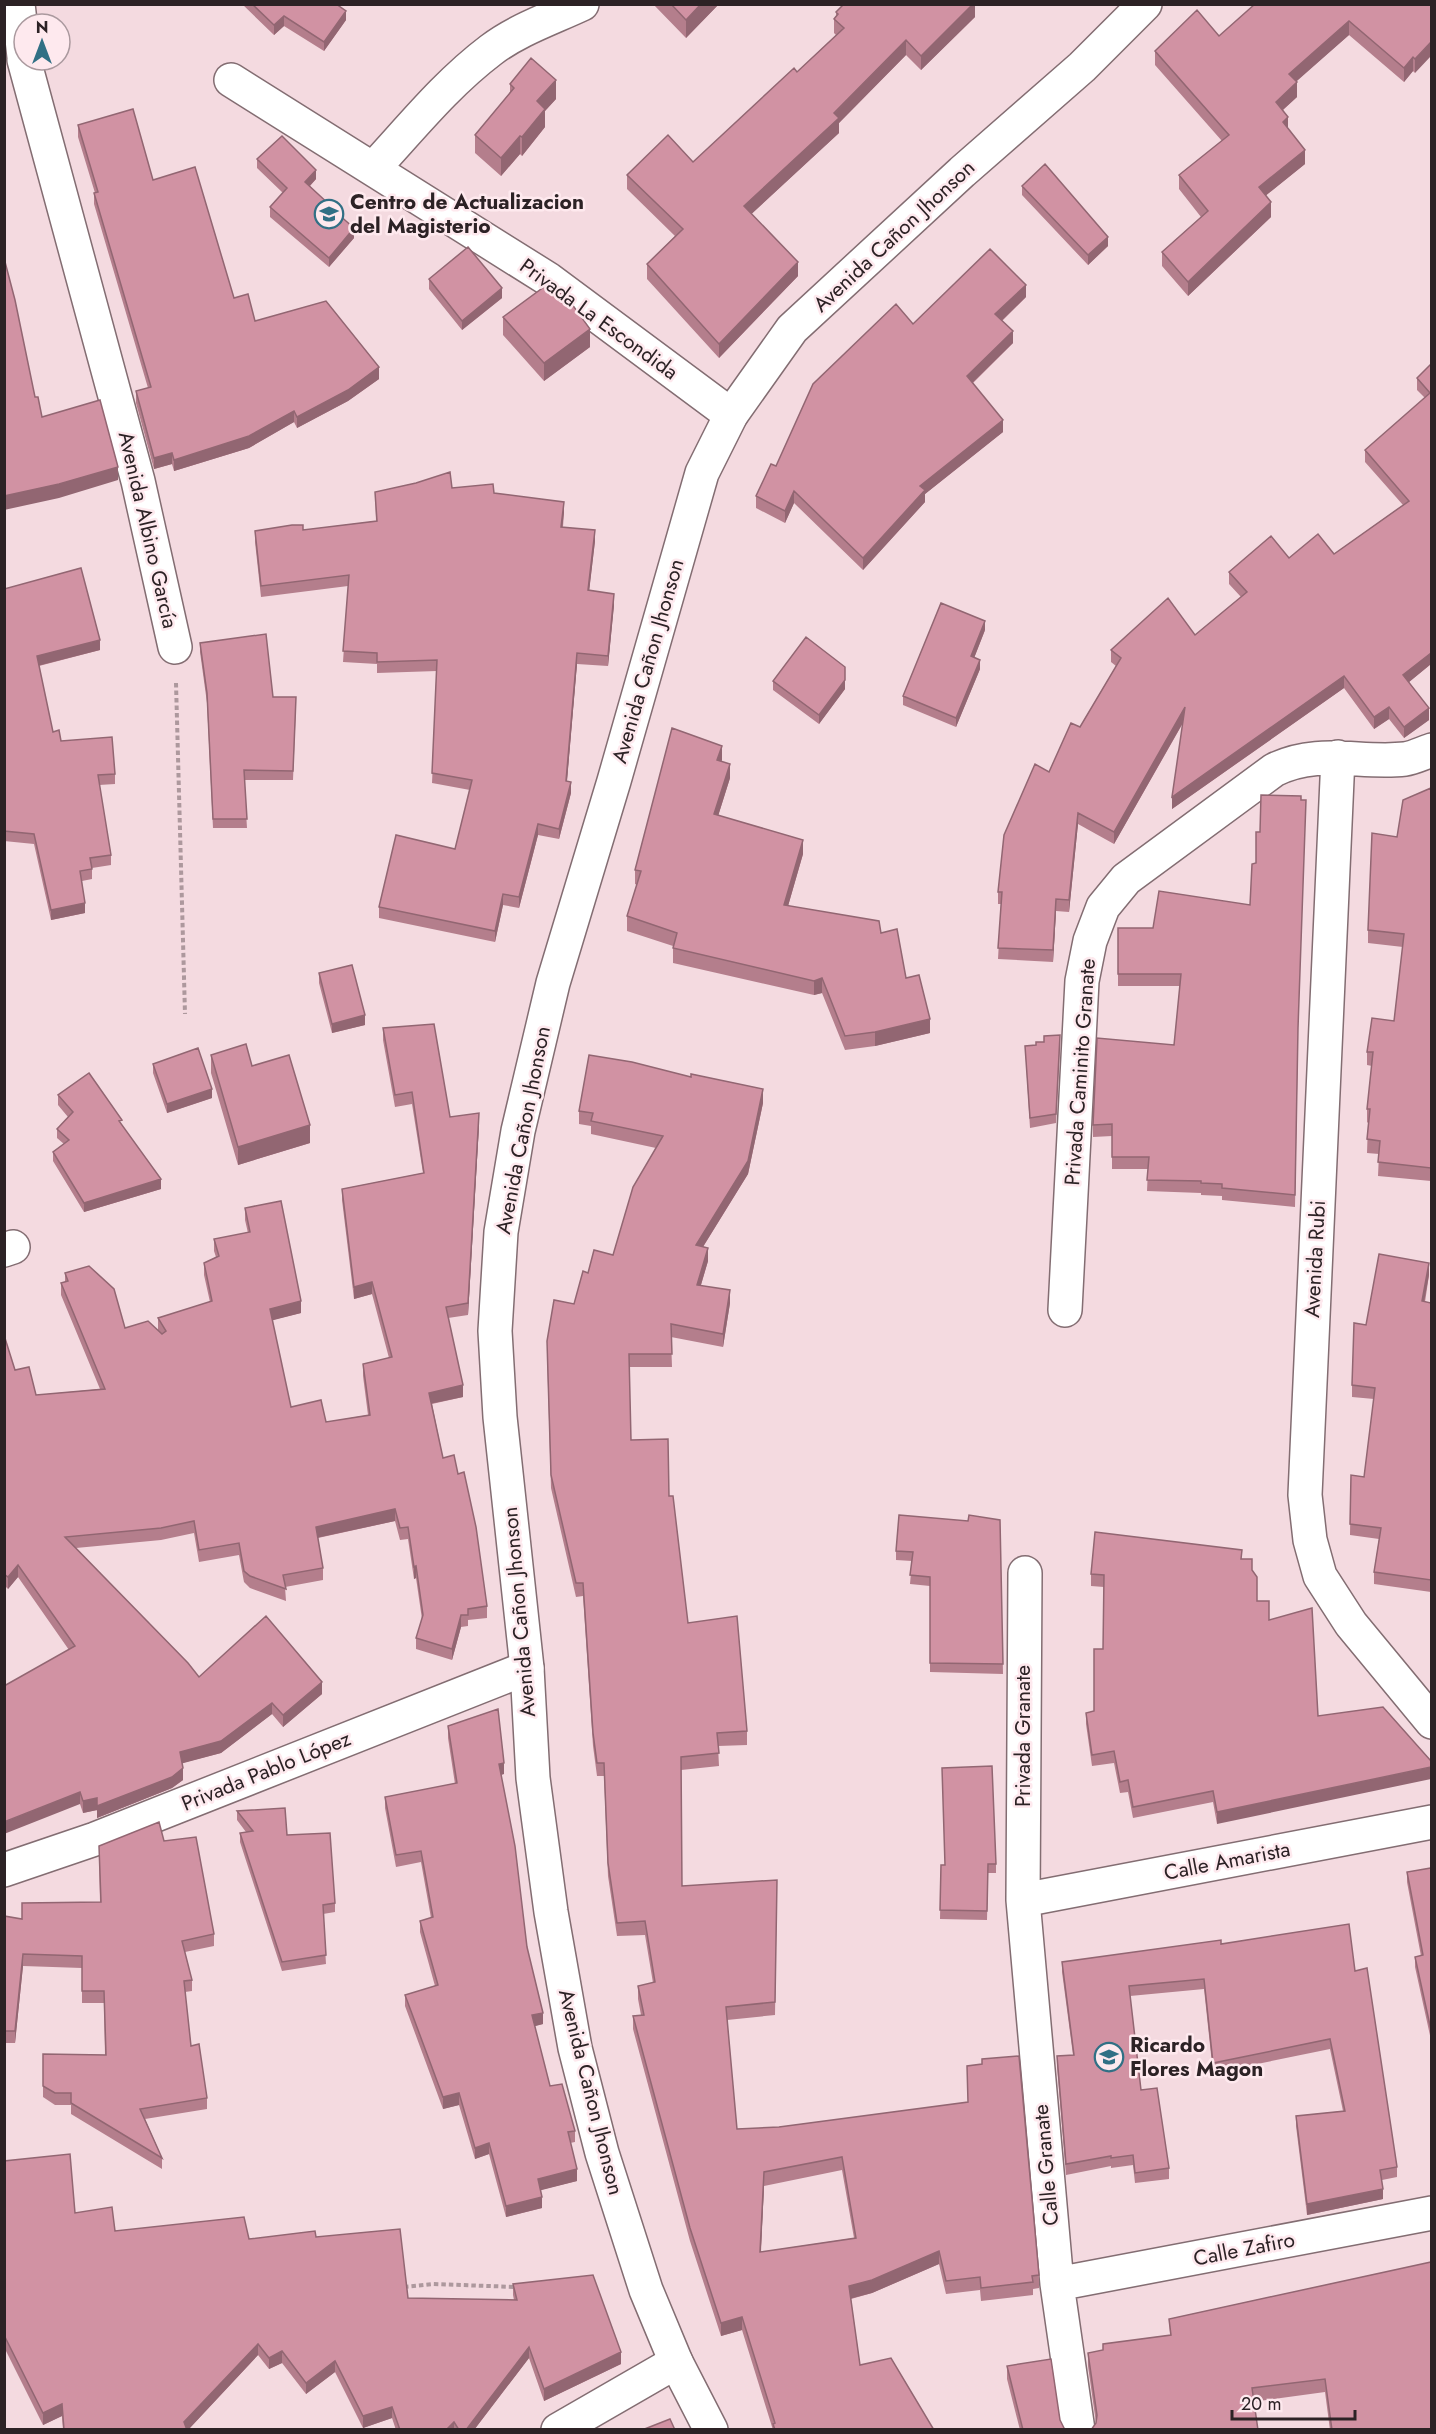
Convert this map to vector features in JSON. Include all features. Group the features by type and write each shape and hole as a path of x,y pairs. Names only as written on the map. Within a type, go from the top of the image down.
{"street":[{"path":"373,169 446,90 492,49 532,26 582,4"},
{"name":"Avenida Cañon Jhonson","path":"711,2430 676,2362 646,2290 602,2153 575,2048 551,1912 532,1778 527,1668 500,1417 495,1330 503,1220 518,1131 553,983 614,781 702,473 731,415 792,329 962,172 1082,67 1146,4"},
{"name":"Avenida Albino García","path":"28,72 138,481 175,647"},
{"name":"Privada La Escondida","path":"231,80 548,279 731,415"},
{"name":"Privada Caminito Granate","path":"1065,1310 1082,981 1090,941 1103,907 1126,879 1274,770 1288,763 1338,757 1406,759 1431,750"},
{"name":"Avenida Rubi","path":"1338,757 1305,1496 1310,1540 1320,1576 1351,1624 1431,1722"},
{"name":"Privada Granate","path":"1023,1900 1025,1573"},
{"name":"Privada Pablo López","path":"4,1870 95,1839 527,1668"},
{"name":"Calle Amarista","path":"1023,1900 1431,1822"},
{"name":"Calle Granate","path":"1023,1900 1057,2284 1078,2430"},
{"name":"Calle Zafiro","path":"1057,2284 1431,2213"},
{"path":"558,2430 676,2362"}],"path":[{"name":"Avenida Albino García","path":"175,647 185,1014"},
{"path":"397,2288 433,2284 527,2287"}],"building":[{"path":"252,4 336,4 346,11 324,42 284,16 274,25"},
{"path":"671,4 701,4 686,20"},
{"path":"844,4 973,4 921,56 906,40 834,113 839,118 744,206 798,262 719,344 647,264 683,229 627,175 668,135 693,162 794,68 797,72 844,28 834,19 838,14 836,12"},
{"path":"1255,4 1431,4 1431,42 1404,68 1349,21 1289,74 1297,82 1276,102 1288,117 1283,122 1305,150 1259,187 1271,202 1188,282 1162,252 1208,211 1179,175 1229,135 1155,51 1197,10 1219,36"},
{"path":"531,58 556,80 537,101 545,109 501,158 475,135 514,88 510,84"},
{"path":"133,109 153,180 195,167 234,298 248,294 255,321 326,301 379,367 348,390 297,417 294,411 249,436 174,460 172,453 154,458 136,391 151,387 94,193 98,192 78,125"},
{"path":"282,136 316,170 305,182 354,228 329,258 270,207 287,188 257,159"},
{"path":"1045,164 1108,237 1088,255 1022,186"},
{"path":"468,247 502,288 462,321 429,279"},
{"path":"990,249 1026,285 995,314 1013,331 967,376 1003,420 920,486 925,490 863,558 794,491 785,511 756,496 771,464 776,466 813,384 896,304 913,324"},
{"path":"4,258 35,397 38,397 42,417 100,400 118,467 59,484 4,496"},
{"path":"548,284 569,300 590,329 544,363 503,317"},
{"path":"1431,364 1431,653 1403,675 1429,708 1404,727 1389,707 1374,717 1344,676 1172,797 1185,707 1114,832 1078,813 1069,900 1056,899 1053,950 998,948 1002,892 998,892 1004,835 1035,764 1049,772 1071,723 1080,727 1121,658 1111,650 1168,598 1195,635 1247,592 1229,572 1271,536 1289,558 1318,534 1334,554 1409,501 1365,450 1430,393 1417,378"},
{"path":"450,472 452,488 493,484 494,493 564,502 561,527 595,530 588,590 614,594 608,656 577,653 566,781 571,782 559,829 538,824 519,897 503,894 495,931 379,907 396,835 455,849 472,780 432,773 437,660 377,662 377,653 343,651 349,575 261,586 255,531 292,525 303,525 303,530 377,521 375,492 416,483"},
{"path":"81,568 100,640 37,656 53,732 59,730 61,741 112,737 115,774 98,775 111,855 90,858 92,869 80,871 85,903 51,910 34,834 4,831 4,589"},
{"path":"941,603 985,621 971,656 980,660 956,718 903,696"},
{"path":"266,634 273,697 296,697 293,771 244,770 247,819 213,819 207,693 200,643"},
{"path":"806,637 845,667 845,680 819,715 773,681"},
{"path":"672,728 722,746 717,760 730,764 714,814 803,840 784,905 879,921 881,933 897,929 906,978 919,975 930,1019 875,1032 845,1036 822,978 814,981 673,948 677,933 627,916 641,871 635,870"},
{"path":"1431,788 1431,1168 1378,1162 1380,1141 1367,1139 1370,1109 1367,1109 1373,1052 1367,1052 1372,1018 1394,1021 1404,934 1368,930 1372,833 1397,837 1403,800"},
{"path":"1261,795 1301,796 1301,800 1306,800 1295,1195 1222,1188 1222,1184 1201,1183 1201,1181 1147,1180 1149,1157 1112,1157 1112,1124 1093,1125 1097,1038 1174,1045 1181,974 1118,974 1118,928 1153,928 1159,891 1250,905 1252,864 1256,863 1256,832 1260,832"},
{"path":"352,965 365,1015 332,1024 319,973"},
{"path":"434,1024 450,1117 479,1113 468,1303 446,1307 463,1385 429,1393 443,1458 454,1455 458,1474 464,1472 476,1527 487,1606 468,1609 468,1615 461,1615 452,1649 416,1638 423,1615 416,1566 414,1567 408,1527 400,1528 395,1509 316,1527 323,1568 283,1575 286,1589 250,1576 244,1571 239,1543 199,1550 194,1521 161,1528 65,1537 199,1677 266,1616 322,1682 283,1715 272,1703 221,1741 180,1752 183,1768 172,1777 97,1806 97,1798 83,1801 80,1792 4,1822 4,1686 75,1646 18,1565 8,1577 4,1574 4,1335 15,1370 29,1367 36,1395 105,1389 61,1283 68,1281 65,1273 89,1266 114,1289 125,1328 148,1321 162,1334 166,1331 158,1318 212,1301 204,1263 219,1256 214,1239 250,1232 245,1208 281,1201 301,1301 270,1309 291,1407 321,1400 326,1422 370,1415 363,1364 392,1357 372,1282 354,1287 342,1189 424,1173 412,1092 395,1095 383,1028"},
{"path":"1060,1035 1056,1114 1030,1118 1025,1046 1044,1042 1044,1036"},
{"path":"246,1044 252,1066 289,1055 310,1125 238,1147 211,1055"},
{"path":"198,1048 212,1089 167,1104 153,1064"},
{"path":"589,1055 632,1062 691,1077 691,1074 763,1089 748,1161 696,1245 708,1248 697,1285 730,1290 723,1334 671,1324 672,1354 629,1354 631,1440 668,1439 669,1496 673,1496 688,1623 737,1616 747,1731 717,1733 719,1753 681,1757 682,1886 777,1880 775,2002 726,2007 737,2129 779,2127 968,2102 967,2066 982,2064 982,2059 1019,2056 1039,2275 1032,2276 1033,2282 981,2288 980,2277 946,2281 939,2251 872,2280 849,2286 860,2365 891,2358 934,2430 775,2430 773,2424 775,2423 742,2317 721,2323 690,2228 633,2016 644,2015 638,1986 655,1982 645,1921 617,1923 608,1863 604,1763 597,1763 593,1733 583,1583 576,1583 551,1475 547,1341 554,1300 574,1304 583,1271 588,1273 594,1250 613,1255 633,1187 663,1136 591,1121 593,1113 579,1111","holes":["842,2157 856,2238 760,2252 764,2172"]},
{"path":"89,1073 122,1120 119,1121 161,1179 84,1203 53,1152 69,1140 57,1129 73,1112 58,1095"},
{"path":"1379,1254 1429,1263 1422,1301 1431,1303 1431,1580 1374,1572 1381,1528 1350,1524 1351,1475 1364,1477 1375,1388 1352,1385 1354,1323 1366,1325"},
{"path":"899,1515 968,1521 969,1515 1000,1520 1003,1664 930,1663 930,1577 910,1575 913,1552 896,1551"},
{"path":"1095,1532 1242,1550 1241,1559 1252,1559 1252,1570 1257,1577 1257,1601 1269,1601 1269,1620 1312,1608 1318,1716 1383,1707 1431,1761 1431,1767 1217,1812 1213,1791 1133,1807 1128,1780 1120,1782 1114,1751 1092,1755 1086,1713 1094,1711 1094,1649 1103,1649 1104,1575 1091,1574"},
{"path":"498,1709 504,1763 499,1764 515,1846 527,1947 543,2013 532,2015 550,2086 562,2084 575,2131 568,2132 577,2169 538,2179 542,2197 506,2206 489,2143 475,2148 459,2093 443,2097 405,1995 438,1985 420,1921 433,1917 421,1851 396,1855 385,1797 457,1783 448,1726"},
{"path":"992,1766 996,1864 988,1864 987,1911 940,1910 941,1865 945,1865 942,1768"},
{"path":"285,1808 287,1835 330,1833 335,1903 323,1905 326,1955 282,1962 240,1833 253,1831 237,1811"},
{"path":"159,1822 164,1841 196,1837 214,1934 182,1941 192,1980 184,1981 191,2046 199,2044 207,2098 140,2109 162,2158 71,2103 71,2093 55,2093 43,2086 43,2054 106,2055 104,1991 82,1991 82,1956 23,1954 15,2031 4,2031 4,1916 22,1919 22,1903 101,1902 99,1846"},
{"path":"1431,1868 1431,2030 1415,1957 1423,1955 1407,1872"},
{"path":"1349,1924 1355,1971 1367,1968 1397,2167 1380,2170 1383,2189 1307,2204 1296,2116 1345,2111 1330,2039 1213,2063 1204,1979 1129,1986 1141,2090 1157,2088 1169,2168 1135,2173 1133,2155 1111,2158 1111,2156 1066,2164 1057,2056 1074,2055 1062,1962 1221,1940 1221,1944"},
{"path":"70,2154 75,2213 112,2207 115,2231 244,2217 249,2239 315,2231 316,2237 400,2229 408,2298 517,2300 513,2284 593,2275 621,2352 544,2389 529,2347 466,2430 459,2430 454,2422 446,2430 400,2430 392,2407 363,2416 335,2361 306,2383 282,2351 269,2358 258,2344 184,2422 187,2430 64,2430 62,2404 43,2413 4,2335 4,2161"},
{"path":"1431,2262 1431,2430 1332,2430 1325,2379 1252,2388 1258,2430 1091,2430 1096,2423 1097,2415 1088,2353 1103,2350 1103,2344 1171,2335 1169,2319"},
{"path":"1051,2359 1060,2420 1065,2430 1023,2430 1007,2366"},
{"path":"670,2419 675,2430 642,2430"}],"place":[{"name":"Centro de Actualizacion del Magisterio","path":"329,214"},
{"name":"Ricardo Flores Magon","path":"1109,2057"}]}
